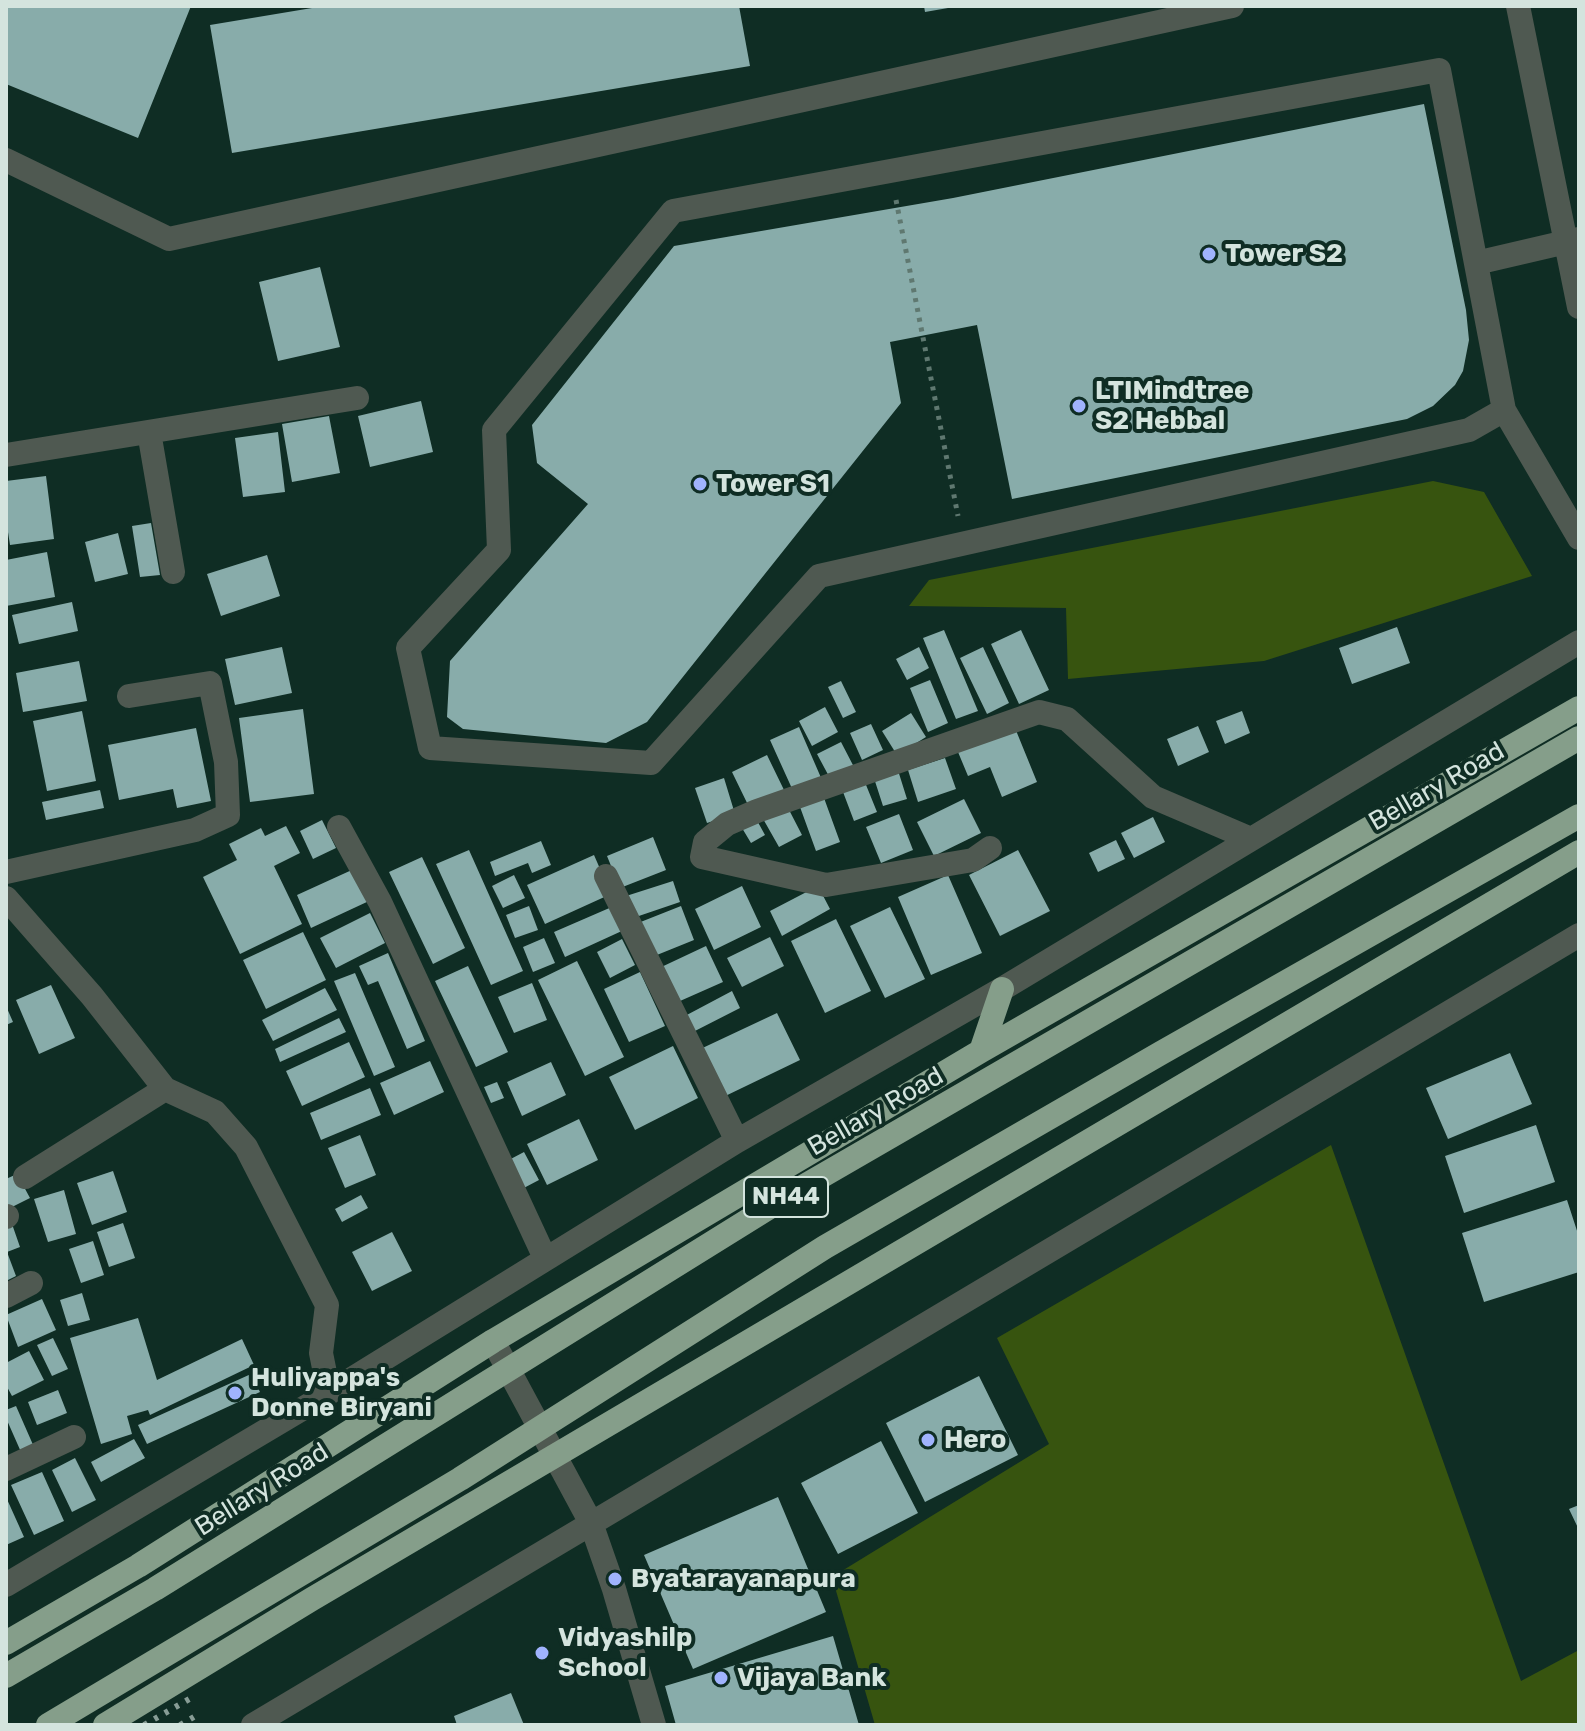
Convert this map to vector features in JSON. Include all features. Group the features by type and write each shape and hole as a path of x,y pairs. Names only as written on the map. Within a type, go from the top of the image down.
{"highway":[{"name":"Bellary Road","path":"6,1643 138,1566 493,1341 981,1051 1579,708"},
{"name":"Bellary Road","path":"6,1676 155,1589 789,1195 1579,738"},
{"name":"NH44","path":"48,1725 460,1479 825,1247 1579,816"},
{"path":"105,1725 299,1606 1579,852"},
{"path":"981,1051 1002,989"}],"street":[{"path":"6,160 169,239 1232,6"},
{"path":"1518,6 1572,241 1579,307"},
{"path":"1504,410 1469,430 819,576 651,763 430,748 408,648 499,550 494,430 673,211 1439,70 1504,410 1579,538"},
{"path":"1476,263 1572,241"},
{"path":"6,455 357,398"},
{"path":"149,432 173,572"},
{"path":"6,1585 329,1393 737,1141 1002,989 1579,642"},
{"path":"6,872 195,830 228,815 226,762 210,683 129,696"},
{"path":"990,848 973,860 826,885 702,857 705,842 727,824 757,811 1039,712 1067,719 1153,797 1251,839"},
{"path":"339,827 380,902 545,1258"},
{"path":"606,876 737,1141"},
{"path":"6,898 92,996 165,1089 215,1112 246,1147 327,1305 321,1353 329,1393"},
{"path":"253,1725 1579,935"},
{"path":"25,1177 165,1089"},
{"path":"6,1296 31,1283"},
{"path":"493,1341 591,1523 654,1725"},
{"path":"6,1469 74,1437"}],"path":[{"path":"890,171 963,544"}],"green space":[{"path":"1433,481 1484,492 1532,576 1264,661 1068,679 1066,608 909,606 929,580"},
{"path":"1331,1145 1521,1681 1579,1650 1579,1725 875,1725 832,1577 1049,1444 997,1338"}],"building":[{"path":"6,6 191,6 138,138 6,84"},
{"path":"324,6 739,6 750,66 232,153 210,25"},
{"path":"924,6 948,6 948,8 925,12"},
{"path":"1424,104 1466,310 1469,340 1463,371 1455,385 1433,406 1407,419 1012,499 977,325 890,342 901,403 647,722 606,743 463,729 447,717 450,661 588,504 537,463 532,425 674,246 953,198"},
{"path":"320,267 340,347 278,361 259,282"},
{"path":"421,401 433,452 370,467 358,416"},
{"path":"329,416 340,473 292,482 282,424"},
{"path":"278,432 285,492 243,497 235,438"},
{"path":"46,476 54,539 10,545 6,481"},
{"path":"151,523 160,575 140,577 132,526"},
{"path":"118,533 128,574 95,582 85,542"},
{"path":"47,552 55,597 6,606 6,560"},
{"path":"267,555 280,596 221,616 207,574"},
{"path":"72,602 78,631 19,644 12,615"},
{"path":"1397,627 1410,663 1352,684 1339,648"},
{"path":"944,630 978,711 956,719 923,638"},
{"path":"1021,630 1049,690 1019,704 991,644"},
{"path":"282,647 292,693 235,705 225,659"},
{"path":"919,647 929,668 907,680 896,659"},
{"path":"983,647 1009,703 987,714 960,658"},
{"path":"79,661 87,701 23,712 16,673"},
{"path":"930,680 948,723 928,732 910,688"},
{"path":"841,681 856,712 843,718 828,687"},
{"path":"825,707 838,732 812,746 799,721"},
{"path":"303,709 314,794 250,802 239,718"},
{"path":"82,711 96,781 47,791 33,721"},
{"path":"1242,711 1250,733 1225,744 1216,721"},
{"path":"911,713 926,737 897,755 882,731"},
{"path":"871,724 883,750 862,760 850,733"},
{"path":"1198,726 1209,752 1178,766 1167,739"},
{"path":"799,727 822,780 794,793 770,740"},
{"path":"196,728 211,801 177,808 173,789 119,800 108,745"},
{"path":"1015,728 1037,782 1002,797 990,767 968,776 958,752"},
{"path":"841,742 855,769 832,782 817,754"},
{"path":"767,755 784,790 749,807 732,772"},
{"path":"945,758 956,789 918,802 908,770"},
{"path":"896,764 907,799 883,806 872,772"},
{"path":"862,775 877,812 854,821 840,784"},
{"path":"724,778 735,814 707,823 695,788"},
{"path":"100,790 104,808 46,820 42,802"},
{"path":"824,798 840,842 816,851 800,807"},
{"path":"964,799 981,833 934,856 917,822"},
{"path":"786,804 802,835 779,847 762,817"},
{"path":"899,814 913,850 881,863 866,827"},
{"path":"754,815 765,835 751,843 739,823"},
{"path":"1153,817 1165,842 1134,858 1121,833"},
{"path":"322,820 336,848 313,859 300,831"},
{"path":"286,826 300,853 274,866 302,924 240,954 203,877 237,860 229,844 261,828 265,836"},
{"path":"653,837 666,870 620,888 607,856"},
{"path":"1116,840 1125,859 1098,872 1089,853"},
{"path":"541,841 551,865 532,873 528,863 495,876 490,862"},
{"path":"469,850 523,971 491,985 436,864"},
{"path":"1018,850 1050,911 1000,936 969,875"},
{"path":"594,855 611,894 545,924 527,885"},
{"path":"422,857 465,948 433,964 389,872"},
{"path":"354,869 369,901 311,928 297,895"},
{"path":"514,875 525,898 503,908 492,886"},
{"path":"948,875 982,953 931,975 898,897"},
{"path":"673,881 680,902 630,919 623,897"},
{"path":"742,886 761,927 714,950 695,909"},
{"path":"818,886 830,909 782,936 770,911"},
{"path":"529,906 538,930 515,938 506,915"},
{"path":"614,906 624,930 565,957 554,932"},
{"path":"681,906 694,940 647,959 633,925"},
{"path":"890,907 925,979 885,998 850,926"},
{"path":"370,913 385,943 336,968 320,938"},
{"path":"836,919 871,991 825,1013 791,941"},
{"path":"303,932 326,980 266,1009 243,960"},
{"path":"770,937 784,966 742,987 727,958"},
{"path":"544,938 555,963 533,972 523,947"},
{"path":"622,939 635,965 610,978 597,952"},
{"path":"706,946 723,982 671,1005 655,970"},
{"path":"388,953 425,1041 407,1049 378,981 368,985 359,966"},
{"path":"577,961 624,1057 585,1076 538,980"},
{"path":"468,966 508,1052 476,1067 435,981"},
{"path":"640,972 665,1026 629,1042 604,989"},
{"path":"355,973 395,1067 374,1076 334,981"},
{"path":"532,983 547,1020 514,1033 498,997"},
{"path":"51,985 75,1038 39,1054 16,1000"},
{"path":"325,988 337,1010 273,1041 262,1020"},
{"path":"732,991 740,1008 691,1033 683,1017"},
{"path":"6,1006 13,1022 6,1025"},
{"path":"777,1013 800,1060 717,1100 694,1052"},
{"path":"339,1018 346,1032 280,1062 275,1049"},
{"path":"349,1042 365,1077 302,1106 286,1071"},
{"path":"673,1046 698,1098 635,1130 609,1077"},
{"path":"1510,1053 1532,1104 1448,1139 1426,1088"},
{"path":"430,1061 444,1092 394,1115 380,1083"},
{"path":"551,1062 566,1095 522,1116 507,1082"},
{"path":"497,1082 504,1098 491,1103 484,1087"},
{"path":"370,1088 381,1115 321,1140 310,1113"},
{"path":"579,1119 598,1160 547,1185 527,1144"},
{"path":"1536,1125 1555,1182 1464,1213 1445,1156"},
{"path":"360,1135 376,1175 345,1188 328,1148"},
{"path":"524,1152 539,1180 520,1190 505,1162"},
{"path":"113,1171 127,1212 92,1225 77,1183"},
{"path":"17,1174 30,1198 8,1209 6,1179"},
{"path":"64,1190 76,1234 48,1242 34,1199"},
{"path":"361,1195 368,1208 342,1222 335,1209"},
{"path":"1567,1200 1579,1237 1579,1272 1484,1302 1462,1233"},
{"path":"123,1223 135,1258 109,1267 97,1232"},
{"path":"12,1224 20,1247 7,1252 16,1276 6,1281 6,1226"},
{"path":"392,1232 412,1271 372,1291 352,1252"},
{"path":"93,1241 104,1275 81,1283 69,1249"},
{"path":"82,1293 90,1320 68,1326 60,1300"},
{"path":"42,1299 56,1330 18,1347 6,1315"},
{"path":"138,1318 157,1380 242,1339 254,1365 150,1415 148,1410 127,1416 132,1434 101,1444 70,1338"},
{"path":"53,1338 68,1369 52,1376 37,1345"},
{"path":"29,1351 44,1380 12,1396 6,1385 6,1363"},
{"path":"251,1374 260,1392 147,1444 138,1425"},
{"path":"979,1376 1018,1455 925,1502 886,1423"},
{"path":"58,1390 67,1413 37,1425 28,1402"},
{"path":"16,1406 34,1447 21,1452 6,1418 6,1410"},
{"path":"134,1439 145,1458 101,1482 91,1462"},
{"path":"881,1441 918,1513 838,1554 801,1483"},
{"path":"75,1458 96,1500 72,1512 52,1470"},
{"path":"42,1472 64,1521 34,1535 11,1485"},
{"path":"6,1497 24,1537 6,1545"},
{"path":"778,1497 826,1612 693,1669 644,1555"},
{"path":"1579,1505 1579,1530 1569,1509"},
{"path":"833,1636 859,1725 676,1725 665,1686"},
{"path":"511,1693 524,1725 457,1725 454,1716"}],"railway":[{"path":"144,1725 191,1698"},
{"path":"180,1725 199,1714"}],"place":[{"name":"Tower S2","path":"1209,254"},
{"name":"LTIMindtree S2 Hebbal","path":"1079,406"},
{"name":"Tower S1","path":"700,484"},
{"name":"Huliyappa's Donne Biryani","path":"235,1393"},
{"name":"Hero","path":"928,1440"},
{"name":"Byatarayanapura","path":"615,1579"},
{"name":"Vidyashilp School","path":"542,1653"},
{"name":"Vijaya Bank","path":"721,1678"}]}
